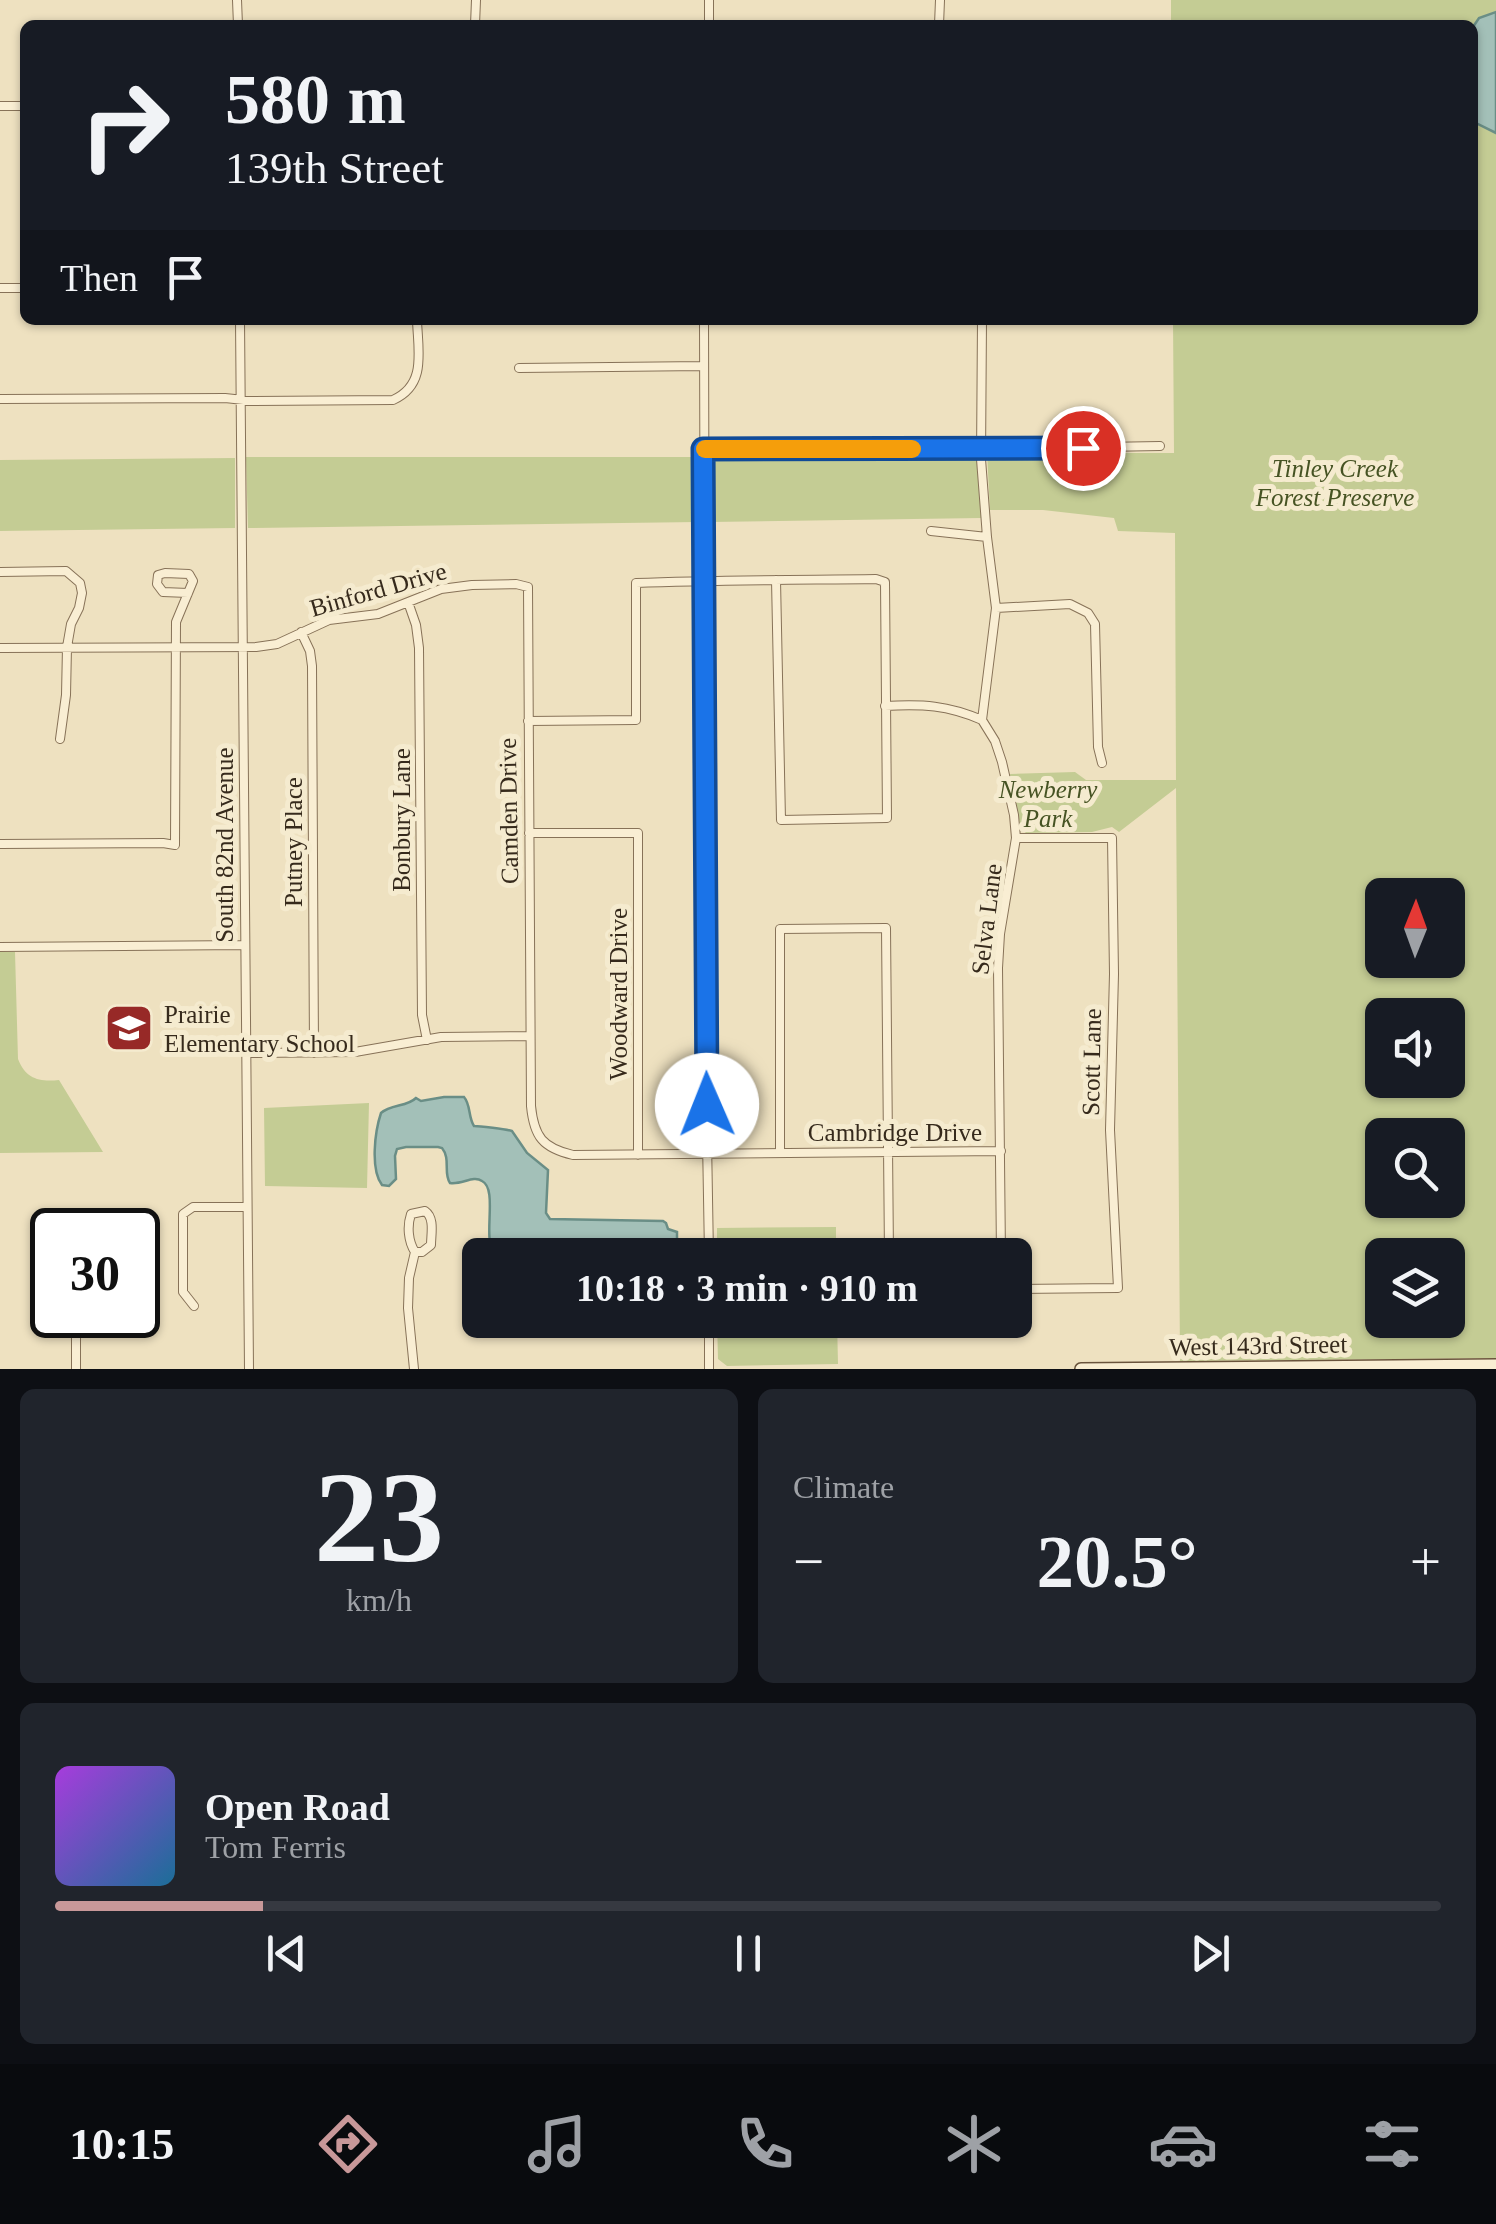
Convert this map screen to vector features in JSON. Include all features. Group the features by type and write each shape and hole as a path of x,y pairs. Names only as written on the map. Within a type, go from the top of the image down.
{"main road":[{"name":"West 143rd Street","path":"1081,1369 1496,1365"}],"street":[{"name":"South 82nd Avenue","path":"240,325 249,1369"},
{"path":"0,399 387,401 409,390 417,375 418,325"},
{"path":"704,325 709,1238"},
{"path":"885,706 956,708 982,720 996,608 982,449 982,325"},
{"path":"519,368 703,366"},
{"path":"703,449 1160,446"},
{"path":"931,531 987,536"},
{"path":"0,572 66,571 80,583 79,608 67,647 60,740"},
{"path":"0,844 175,845 176,622 188,593 192,581 190,574 158,575 156,584 163,592 188,593"},
{"path":"528,721 636,720 636,583 704,581 776,580 876,579 885,582 887,818 781,820 776,580"},
{"name":"Binford Drive","path":"0,648 277,644 329,620 378,614 428,592 451,587 528,586"},
{"name":"Camden Drive","path":"528,586 530,1036"},
{"name":"Bonbury Lane","path":"408,602 420,648 422,1014 427,1040"},
{"path":"996,608 1070,604 1088,614 1096,624 1098,747 1102,763"},
{"name":"Putney Place","path":"302,632 312,666 314,1053"},
{"name":"Selva Lane","path":"982,720 995,740 1002,762 1016,838 998,968 1001,1238"},
{"name":"Woodward Drive","path":"529,833 638,832 638,1156"},
{"name":"Scott Lane","path":"1016,838 1112,838 1110,1130 1118,1288 1032,1289"},
{"path":"780,1153 780,930 886,928 890,1238"},
{"path":"0,948 245,945"},
{"path":"246,1053 355,1052 460,1036 530,1036"},
{"name":"Cambridge Drive","path":"530,1036 533,1122 540,1139 557,1152 638,1156 1001,1152"},
{"path":"194,1306 183,1292 183,1214 193,1207 247,1207"},
{"path":"414,1252 422,1252 431,1245 431,1220 426,1211 411,1214 409,1220 414,1252 408,1306 414,1369"},
{"path":"76,1338 76,1369"},
{"path":"709,1338 709,1369"}],"green space":[{"name":"Tinley Creek Forest Preserve","path":"1171,0 1496,0 1496,1358 1180,1361 1176,788 1119,832 1112,827 1092,832 1026,833 1021,829 1010,774 1075,772 1086,780 1176,780 1175,533 1118,531 1114,518 1043,510 990,510 987,453 1174,453 1173,325 1478,325 1478,20 1171,20"},
{"path":"972,452 978,459 981,518 710,522 711,454"},
{"path":"246,457 699,457 698,522 248,528"},
{"path":"235,458 235,528 0,531 0,460"},
{"path":"0,952 15,952 21,1066 34,1078 59,1080 103,1152 0,1153"},
{"path":"369,1103 367,1188 265,1186 264,1108"},
{"path":"836,1227 836,1238 717,1238 717,1228"},
{"path":"717,1338 837,1338 838,1364 727,1366 718,1359"}],"water":[{"path":"1496,12 1496,133 1478,124 1479,18"},
{"path":"464,1097 474,1126 512,1131 527,1153 548,1170 546,1213 550,1219 663,1221 668,1229 677,1232 677,1238 489,1238 487,1186 475,1179 450,1183 445,1152 438,1147 397,1149 396,1179 389,1186 382,1185 375,1160 381,1113 416,1098 421,1101"}],"slow traffic":[{"path":"705,449 912,449"}],"place":[{"name":"Prairie Elementary School","path":"129,1028"}],"route":[{"path":"707,1105 703,449 1083,448"}],"park label":[{"name":"Newberry Park","path":"1048,804"}]}
